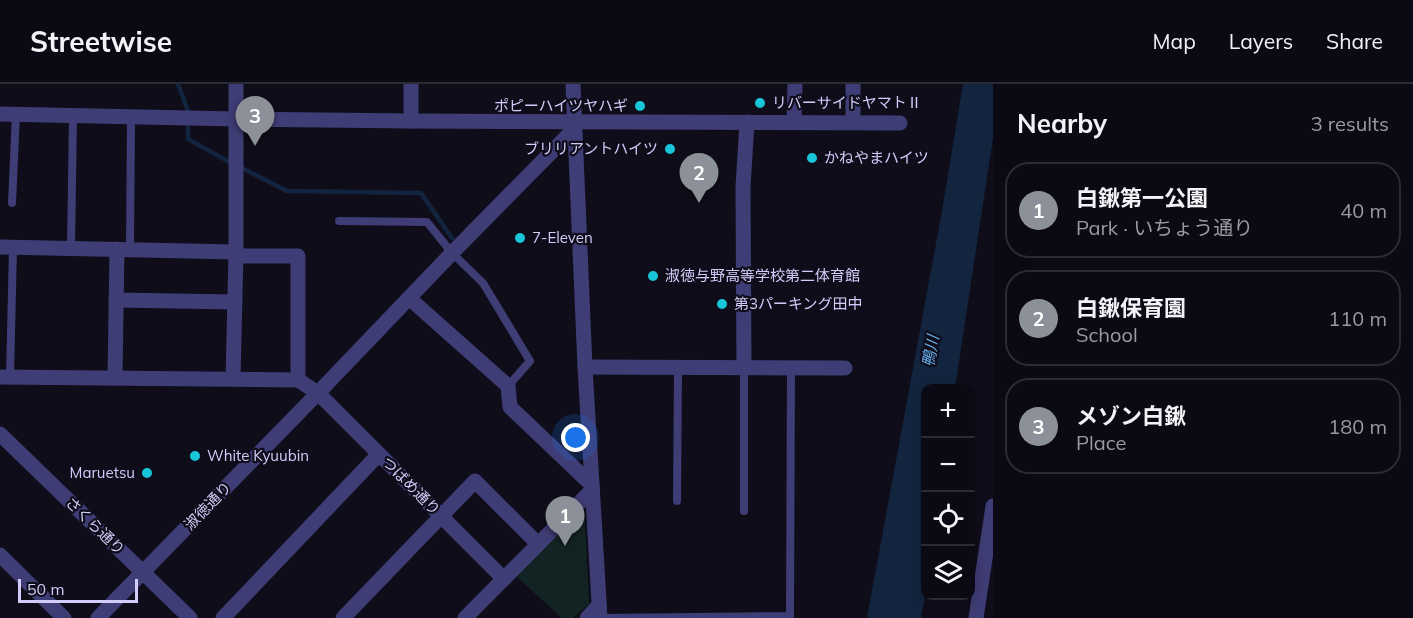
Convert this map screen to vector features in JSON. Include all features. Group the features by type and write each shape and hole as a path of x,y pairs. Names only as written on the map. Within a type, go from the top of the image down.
{"street":[{"path":"232,380 236,254 236,84"},
{"path":"411,84 411,121"},
{"path":"573,84 585,367 600,614 586,618"},
{"path":"794,122 795,84"},
{"path":"853,84 853,122"},
{"path":"8,114 575,125 747,122 900,123"},
{"path":"744,368 743,187 747,122"},
{"name":"淑徳通り","path":"98,618 575,125"},
{"path":"5,377 298,380 298,256 6,247"},
{"path":"116,378 116,300 124,250"},
{"path":"409,298 508,386 510,407 592,487"},
{"path":"116,300 235,302"},
{"path":"585,367 844,369"},
{"name":"つばめ通り","path":"298,380 318,393 504,579"},
{"name":"さくら通り","path":"0,434 190,618"},
{"path":"223,618 379,454"},
{"path":"343,618 476,481 538,544"},
{"path":"465,618 592,487"},
{"path":"976,618 993,506"},
{"path":"0,555 64,618"}],"lane":[{"path":"8,114 12,203"},
{"path":"71,248 73,115"},
{"path":"124,250 131,117"},
{"path":"339,221 427,222 453,253 483,283 530,361 508,386"},
{"path":"5,377 6,247"},
{"path":"677,501 678,368"},
{"path":"744,368 744,511"},
{"path":"600,614 790,616 791,368"}],"green space":[{"path":"575,513 585,517 589,604 573,618 562,618 515,575"}],"water":[{"name":"鴨川","path":"963,84 993,84 993,138 956,384 921,384 921,600 924,600 921,618 867,618 942,211"}],"waterway":[{"path":"178,84 188,111 188,139 233,164"},
{"path":"240,167 287,191 421,193 452,238"}],"place":[{"name":"リバーサイドヤマトⅡ","path":"760,103"},
{"name":"ポピーハイツヤハギ","path":"640,106"},
{"name":"メゾン白鍬","path":"255,146"},
{"name":"ブリリアントハイツ","path":"670,149"},
{"name":"かねやまハイツ","path":"812,158"},
{"name":"白鍬保育園","path":"699,203"},
{"name":"7-Eleven","path":"520,238"},
{"name":"淑徳与野高等学校第二体育館","path":"653,276"},
{"name":"第3パーキング田中","path":"722,304"},
{"name":"White Kyuubin","path":"195,456"},
{"name":"Maruetsu","path":"147,473"},
{"name":"白鍬第一公園","path":"565,546"}]}
